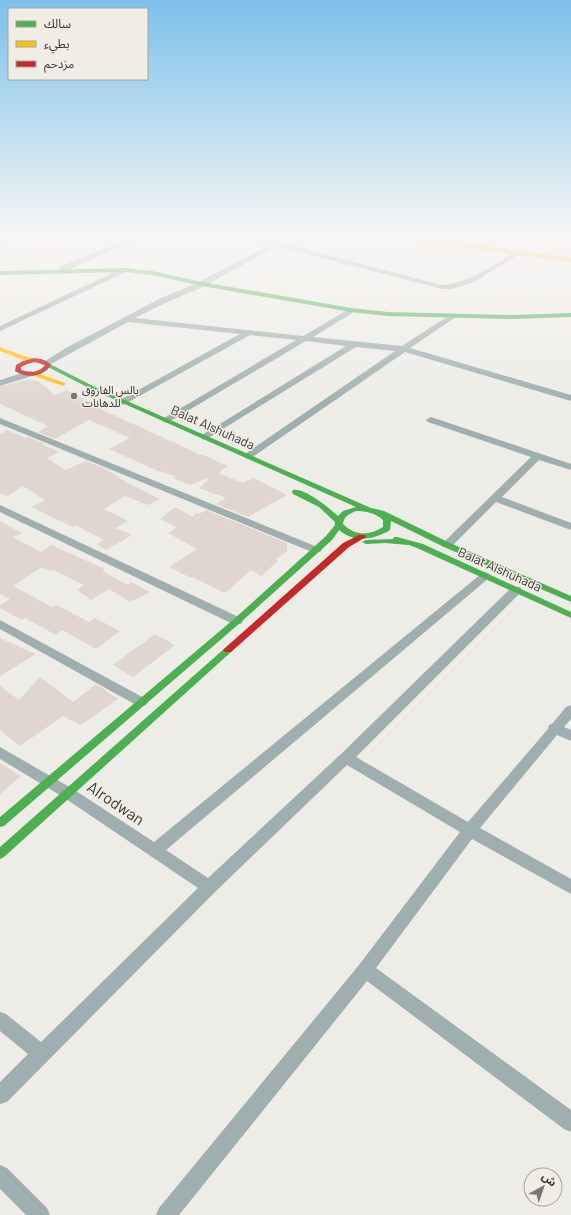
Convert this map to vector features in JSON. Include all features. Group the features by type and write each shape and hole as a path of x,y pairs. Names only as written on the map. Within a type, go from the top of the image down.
{"main road":[{"path":"267,294 351,310 388,314 450,317 571,315"},
{"path":"282,294 380,309 507,314 571,312"},
{"name":"Balat Alshuhada","path":"0,348 23,358 42,363 124,402 345,500 381,513 571,599"},
{"path":"15,368 21,364 42,363 43,372 31,374"},
{"name":"Balat Alshuhada","path":"15,368 74,389 184,436 220,454"},
{"path":"285,486 326,508 345,531 362,537"},
{"path":"326,508 335,506 345,500"},
{"path":"0,823 237,621 316,550 329,538 339,523 340,517 349,511 368,509"},
{"path":"373,536 379,534 387,528 387,520 381,513"},
{"name":"Balat Alshuhada","path":"362,537 373,536 392,538 411,543 571,615"},
{"path":"0,854 346,545 362,537"},
{"path":"329,538 338,539 346,545 372,541 411,543"}],"street":[{"path":"0,329 75,294"},
{"path":"42,363 179,294"},
{"path":"167,420 351,310"},
{"path":"248,456 450,317"},
{"path":"128,320 403,349 571,398"},
{"path":"124,402 250,332"},
{"path":"205,437 356,343"},
{"path":"0,382 15,368"},
{"path":"0,382 31,374"},
{"path":"431,420 538,455 571,468"},
{"path":"0,421 316,550"},
{"path":"447,544 538,455"},
{"path":"495,498 571,527"},
{"path":"0,508 237,621"},
{"path":"154,851 485,576"},
{"path":"0,1095 209,886 346,758 516,590"},
{"path":"0,624 141,702"},
{"path":"166,1215 365,970 470,830 554,728 571,710"},
{"path":"554,728 571,736"},
{"name":"Alrodwan","path":"0,752 68,792 154,851 209,886"},
{"path":"346,758 470,830 571,886"},
{"path":"365,970 571,1122"},
{"path":"0,1020 41,1053"},
{"path":"0,1175 40,1215"}],"building":[{"path":"29,379 39,382 55,395 67,390 85,400 83,401 228,466 218,473 243,483 253,478 287,495 248,517 216,504 226,498 199,488 208,480 207,478 190,485 173,478 176,476 158,471 109,449 130,438 89,420 55,439 38,432 48,426 0,404 0,387"},
{"path":"8,430 25,438 28,437 45,444 43,445 59,452 47,458 65,470 86,461 106,469 128,483 160,499 148,505 125,496 104,509 128,521 116,528 132,535 106,550 97,544 104,540 75,525 73,527 31,507 45,500 23,486 7,496 0,493 0,434"},
{"path":"175,507 193,517 195,513 199,514 206,510 287,543 287,551 275,560 278,561 261,576 251,570 225,593 169,567 197,549 168,533 177,527 160,519"},
{"path":"0,521 22,533 13,537 41,552 51,545 105,569 102,571 128,585 131,582 150,592 130,602 109,589 91,600 77,590 84,585 53,570 51,571 42,567 13,586 52,607 56,605 89,622 95,618 120,631 96,649 62,630 56,635 25,618 21,620 0,608 0,606 10,599 0,594"},
{"path":"155,634 175,645 133,677 113,665"},
{"path":"0,638 36,654 0,676"},
{"path":"40,677 73,702 96,684 118,699 81,725 63,716 20,746 0,730 0,686 19,700"},
{"path":"0,763 21,776 0,794"}],"traffic: fast":[{"path":"258,294 351,310 388,314 512,317 571,315"},
{"path":"48,365 93,388 368,509"},
{"path":"296,492 322,505 339,521"},
{"path":"355,509 369,509 377,512 387,520 387,528 375,535 362,537 356,536 344,530 339,525 340,519 344,514 355,509"},
{"path":"381,513 447,545 571,599"},
{"path":"0,823 237,621 329,538 339,525"},
{"path":"397,539 420,546 571,615"},
{"path":"366,542 385,541 411,543"},
{"path":"0,854 228,650"}],"traffic: slow":[{"path":"0,349 23,358 35,360"},
{"path":"34,374 63,384"}],"traffic: jam":[{"path":"35,360 44,362 48,365 46,369 35,374 18,371 18,366 25,362 35,360"},
{"path":"228,650 346,545 362,537"}],"place":[{"name":"بالس الفاروق للدهانات","path":"74,396"}]}
